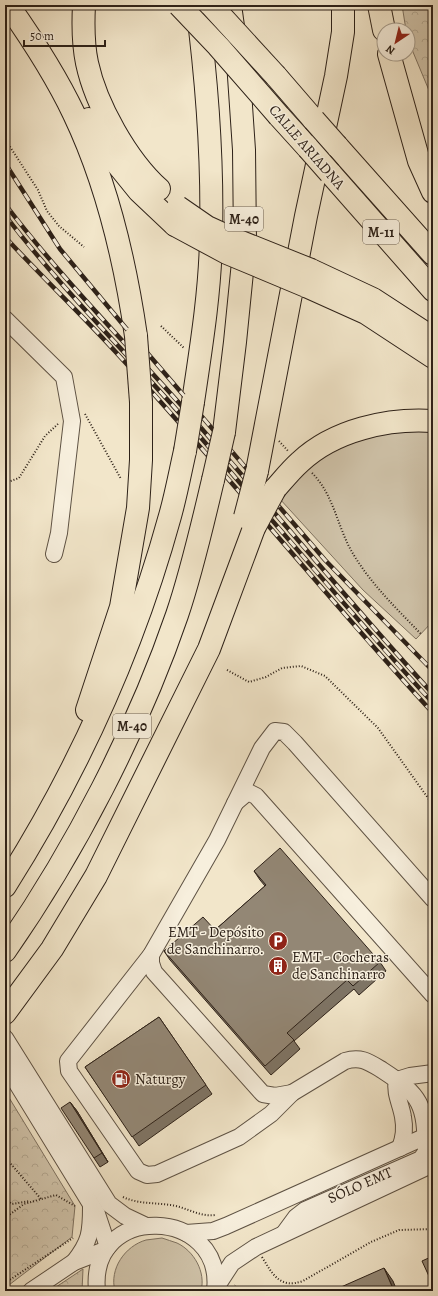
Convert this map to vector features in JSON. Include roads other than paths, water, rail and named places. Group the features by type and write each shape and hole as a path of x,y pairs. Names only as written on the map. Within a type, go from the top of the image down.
{"highway":[{"path":"8,5 30,38 74,113 98,170 116,232 132,306 141,402 141,460 138,508 121,607 59,794"},
{"path":"17,5 66,80 109,154 139,191 177,216 231,238 308,278 366,313 433,357"},
{"path":"84,5 83,21 87,63 114,133 177,216"},
{"name":"CALLE ARIADNA","path":"179,5 218,46 433,290"},
{"name":"M-40","path":"5,886 37,836 59,794 92,730 121,664 171,515 185,451 202,338 211,240 210,148 205,72 197,5"},
{"name":"CALLE ARIADNA","path":"211,5 276,76 433,254"},
{"name":"M-40","path":"5,951 27,919 72,843 103,785 138,711 177,615 202,529 224,432 245,242 243,143 238,62 230,5"},
{"path":"5,1012 52,948 96,876 171,726 249,522 257,471 306,216 336,76 343,32 343,5"},
{"path":"380,5 383,22"},
{"path":"391,62 419,161 433,192"},
{"path":"308,278 373,299 433,338"},
{"path":"249,522 275,489 301,461 319,448 342,436 391,422 418,420 433,421"},
{"path":"5,967 42,912 84,843 116,777 138,711"}],"street":[{"path":"5,320 64,377 78,413 72,421 59,533 54,554"},
{"path":"292,1093 271,1114 239,1137 157,1174 147,1175 138,1171 69,1071 68,1061 151,955 218,840 262,748 275,731 284,732 433,899"},
{"path":"235,803 248,792 256,796 433,995"},
{"path":"151,955 151,964 154,972 263,1094 275,1096 292,1093"},
{"path":"5,1038 21,1077 81,1207 90,1234 87,1245 74,1262"},
{"name":"SÓLO EMT","path":"285,1232 296,1217 305,1210 420,1159 426,1152 431,1136 417,1099 410,1089 365,1059 355,1058 331,1069 292,1093"},
{"path":"5,1064 21,1077 109,1204 125,1216 144,1225"},
{"path":"431,1136 412,1126 404,1116 396,1094 397,1080 410,1076 433,1074"},
{"path":"400,1148 404,1134 404,1116"},
{"path":"186,1233 213,1231 226,1226 400,1148 431,1136"},
{"path":"215,1290 224,1273 241,1255 285,1232 432,1165"},
{"path":"81,1207 102,1226 106,1248 99,1266 96,1282 97,1291"},
{"path":"31,1291 74,1262 106,1248 122,1235 144,1225 166,1225 186,1233 197,1241 205,1251 211,1263 215,1276 215,1290"}],"railway":[{"path":"5,163 60,249 125,327 325,560 433,671"},
{"path":"5,204 71,284 188,413 433,694"},
{"path":"5,215 47,267 182,416 338,597 433,703"},
{"path":"5,237 109,344 355,626 433,713"}],"place":[{"name":"EMT - Depósito de Sanchinarro.","path":"278,941"},
{"name":"EMT - Cocheras de Sanchinarro","path":"278,966"},
{"name":"Naturgy","path":"121,1079"}]}
